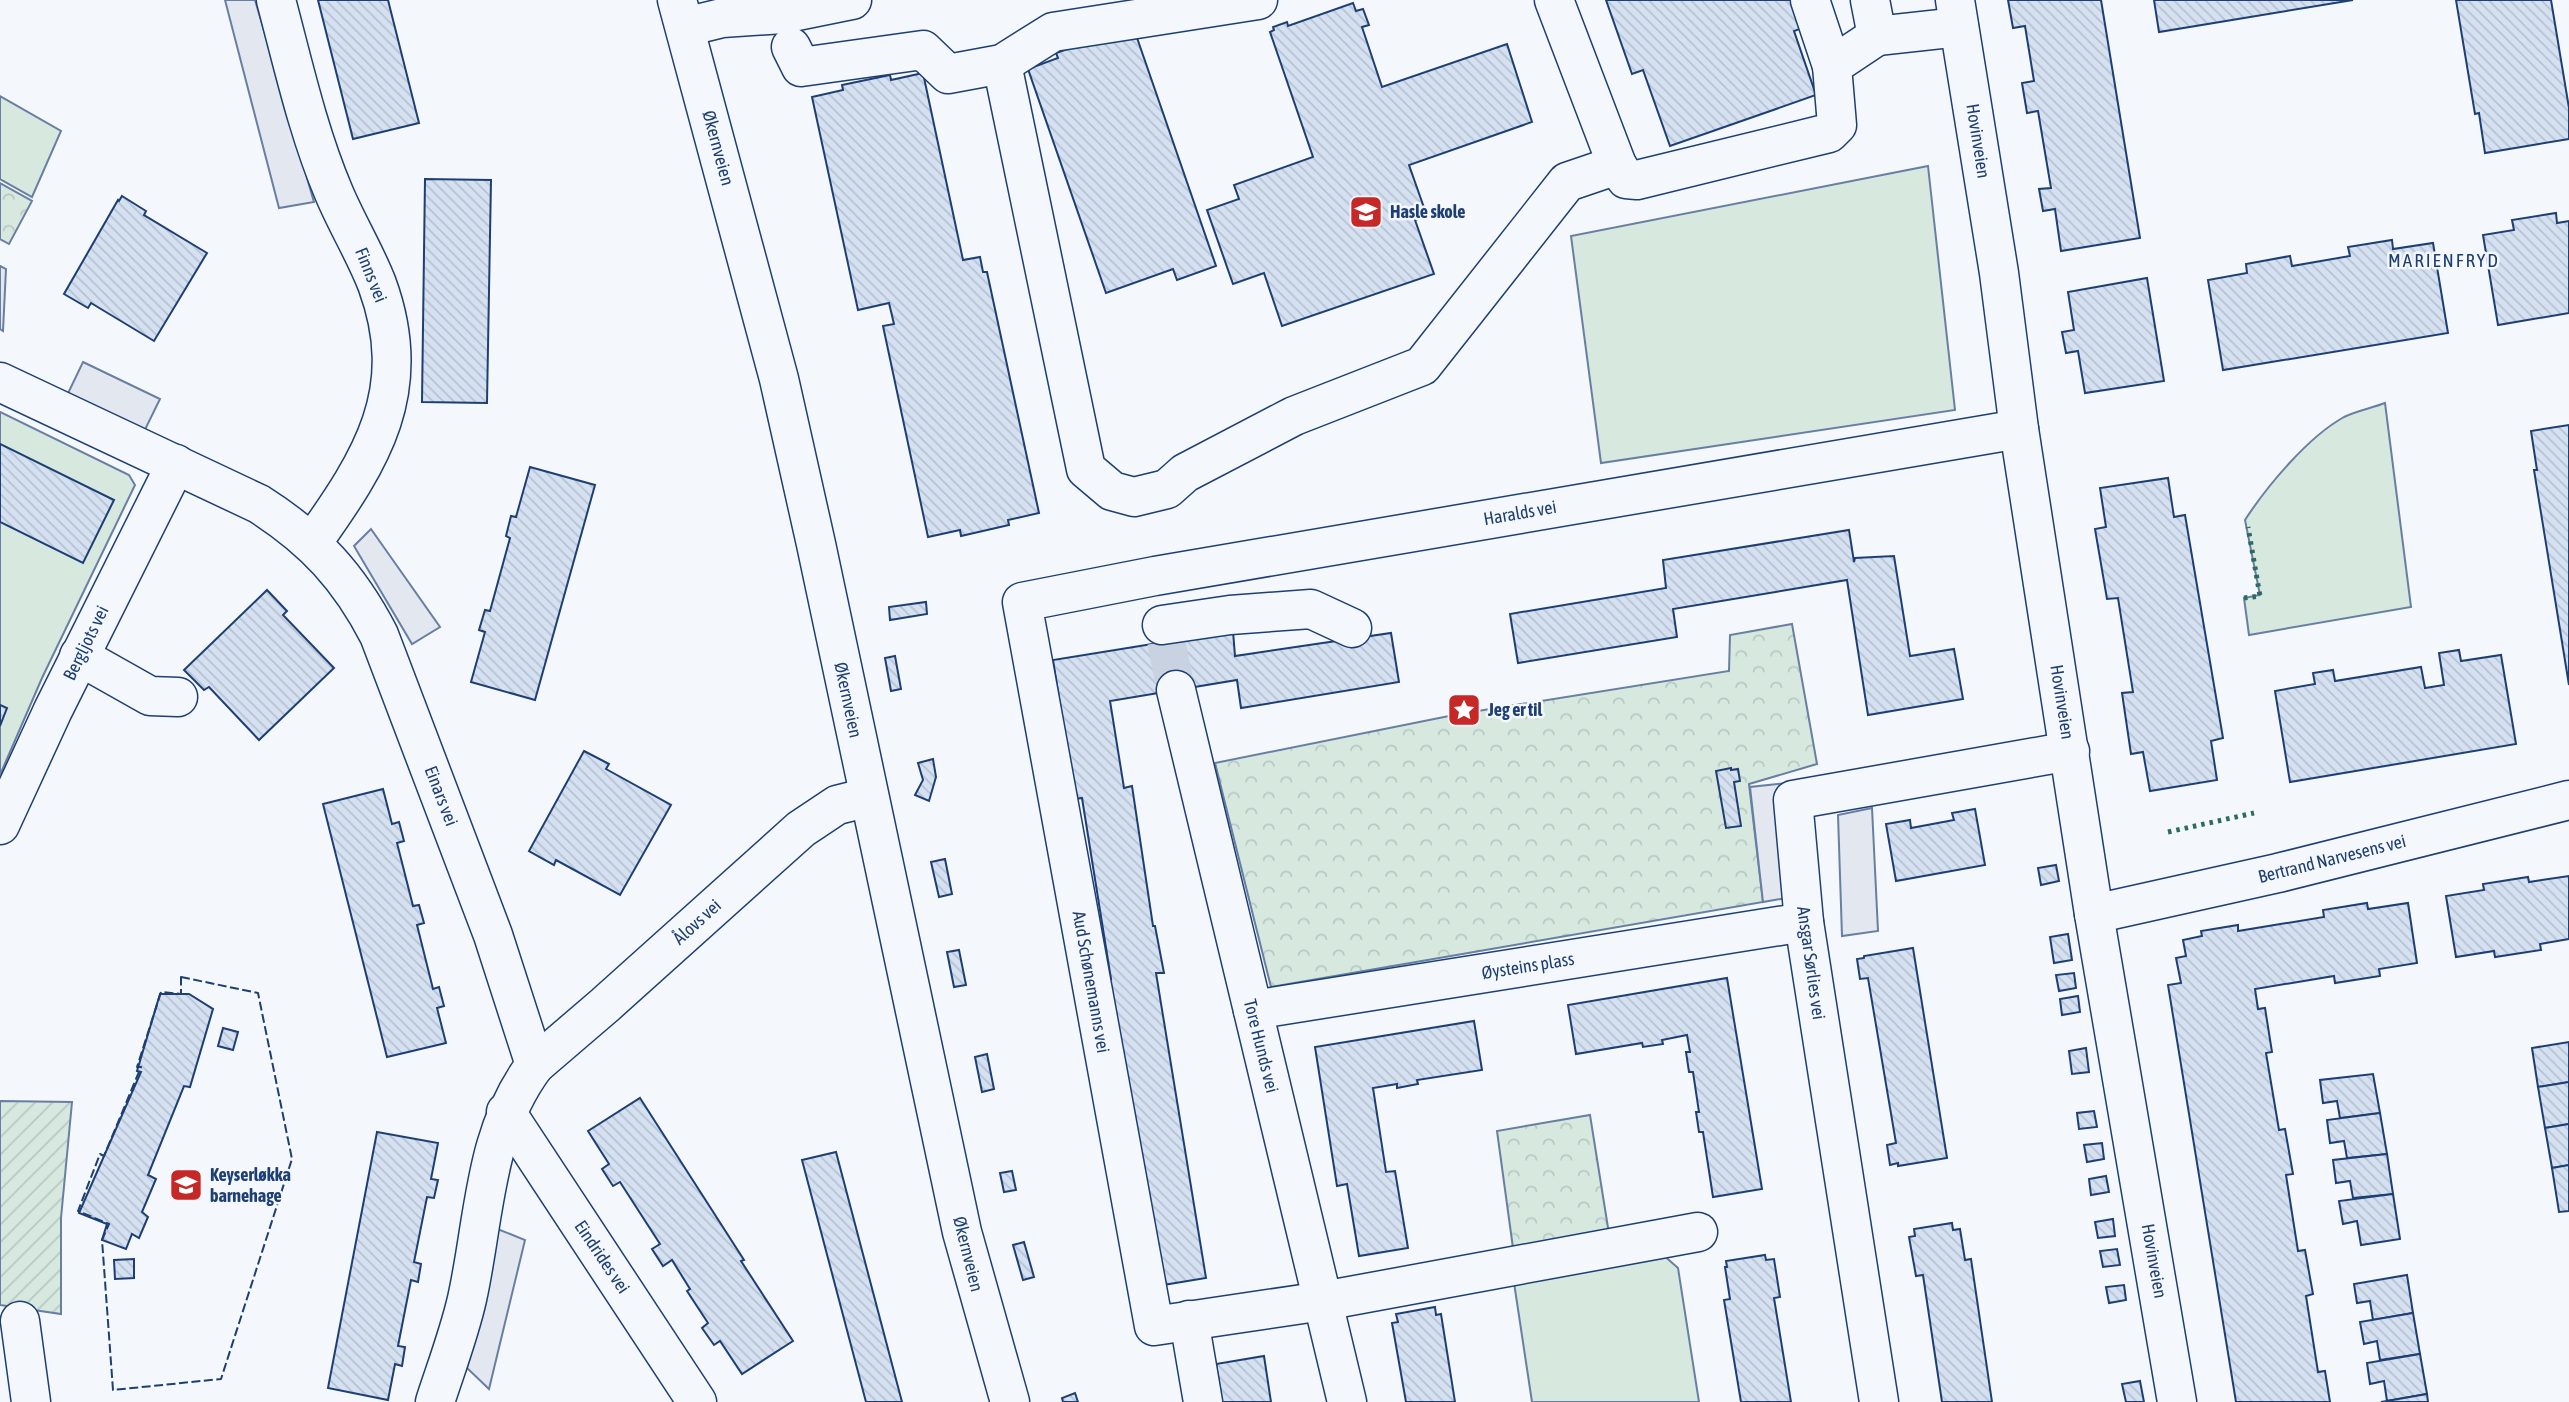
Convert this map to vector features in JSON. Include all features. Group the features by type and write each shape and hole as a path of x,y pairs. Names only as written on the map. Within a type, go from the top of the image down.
{"street":[{"name":"Finns vei","path":"276,0 312,130 334,192 376,283 386,314 391,343 391,378 387,408 379,433 343,499 312,544"},
{"path":"681,13 722,18 783,14 852,0"},
{"path":"791,47 801,67 923,50 948,74 1002,64 1053,32 1258,0"},
{"path":"1554,0 1617,164 1626,179 1637,180 1829,134 1837,125 1832,66 1810,0"},
{"name":"Økernveien","path":"681,13 788,418 962,1232 1010,1402"},
{"path":"1832,66 1873,18 1957,14"},
{"name":"Hovinveien","path":"1957,14 1999,273 2019,429 2094,914 2177,1402"},
{"path":"1002,64 1086,469 1112,491 1134,497 1167,489 1185,473 1294,416 1422,366 1567,182 1617,164"},
{"name":"Einars vei","path":"0,382 259,504 284,520 339,571 361,601 379,635 484,911 535,1065"},
{"name":"Haralds vei","path":"1022,602 1156,576 2019,429"},
{"name":"Bergljots vei","path":"0,825 79,656 176,464"},
{"path":"1156,576 1164,633 1230,615 1311,609 1352,628"},
{"name":"Aud Schønemanns vei","path":"1022,602 1154,1326 1323,1301 1698,1232"},
{"path":"79,656 150,696 178,697"},
{"name":"Tore Hunds vei","path":"1176,690 1347,1402"},
{"name":"Ansgar Sørlies vei","path":"1879,1402 1804,922 1793,800 2070,751"},
{"name":"Ålovs vei","path":"535,1065 616,996 801,829 837,805 869,797"},
{"name":"Bertrand Narvesens vei","path":"2094,914 2278,873 2569,800"},
{"name":"Øysteins plass","path":"1253,1010 1804,922"},
{"path":"435,1402 466,1300 495,1146 506,1112 518,1087 535,1065"},
{"name":"Eindrides vei","path":"506,1112 697,1402"},
{"path":"1189,1320 1203,1402"},
{"path":"19,1321 31,1402"}],"green space":[{"path":"0,96 61,131 32,197 0,179"},
{"path":"1928,166 1955,410 1601,463 1571,236"},
{"path":"0,183 32,201 9,244 0,239"},
{"path":"2385,403 2411,607 2249,635 2244,598 2260,595 2245,520 2276,478 2316,437 2344,417"},
{"path":"0,412 129,475 135,485 42,678 0,775"},
{"path":"1792,624 1817,764 1749,784 1763,902 1271,987 1215,763 1459,714 1729,671 1730,635"},
{"path":"0,1101 72,1102 61,1218 61,1314 0,1305"},
{"path":"1590,1115 1609,1234 1513,1248 1497,1131"},
{"path":"1661,1253 1678,1268 1699,1402 1532,1402 1513,1276"}],"shaded area":[{"path":"225,0 255,0 314,202 279,208"},
{"path":"0,266 6,269 3,331 0,329"},
{"path":"83,362 160,399 137,446 60,410"},
{"path":"371,529 440,627 412,644 354,546"},
{"path":"1786,783 1792,897 1763,902 1750,787"},
{"path":"1872,808 1878,931 1842,936 1838,815"},
{"path":"495,1228 525,1240 489,1389 467,1368"}],"building":[{"path":"318,0 388,0 419,123 353,139"},
{"path":"1606,0 1795,0 1805,27 1794,31 1816,95 1670,146 1643,70 1632,74"},
{"path":"2008,0 2101,0 2140,238 2061,251 2055,209 2043,211 2039,189 2051,188 2038,111 2027,113 2022,83 2034,81 2025,26 2013,28"},
{"path":"2154,0 2353,0 2159,32"},
{"path":"2456,0 2551,0 2569,108 2569,139 2485,153 2479,113 2475,114"},
{"path":"1353,3 1356,11 1363,9 1369,25 1362,27 1382,87 1507,44 1532,122 1409,165 1427,216 1415,220 1434,274 1282,326 1264,273 1233,284 1207,210 1239,199 1234,185 1313,157 1270,32 1274,30 1273,27 1287,22 1288,26"},
{"path":"1135,32 1216,266 1177,280 1173,269 1106,293 1028,69 1058,58 1056,53 1103,37"},
{"path":"923,73 963,260 980,257 983,272 987,272 1039,513 1008,520 1009,525 961,536 960,530 928,537 883,326 894,324 889,303 858,310 812,97 843,90 842,85 890,75 891,80"},
{"path":"425,179 491,180 487,403 422,402"},
{"path":"122,196 146,211 144,215 207,253 154,341 91,303 88,308 64,294"},
{"path":"2556,213 2557,223 2569,221 2569,313 2498,325 2483,235 2514,230 2512,220"},
{"path":"2392,240 2393,249 2433,243 2448,333 2223,370 2208,280 2247,273 2246,264 2290,256 2292,266 2350,256 2348,247"},
{"path":"2147,278 2164,381 2085,393 2078,351 2066,353 2062,332 2074,330 2068,292"},
{"path":"2569,425 2569,685 2534,470 2537,470 2531,431"},
{"path":"0,444 114,500 83,563 0,522"},
{"path":"530,467 595,485 535,700 471,682 485,632 479,630 485,610 490,611 510,538 506,536 511,516 516,517"},
{"path":"2168,478 2174,517 2185,515 2223,738 2211,741 2217,780 2150,791 2143,752 2131,754 2122,693 2133,692 2118,598 2107,599 2095,529 2106,527 2100,488"},
{"path":"1849,530 1854,562 1855,558 1894,556 1910,656 1954,649 1963,699 1868,715 1847,580 1673,609 1677,637 1518,663 1510,614 1666,588 1663,560"},
{"path":"267,590 287,611 283,615 334,668 259,740 209,687 204,690 184,670"},
{"path":"926,602 927,614 890,620 889,607"},
{"path":"1233,631 1235,656 1391,633 1399,682 1241,708 1237,680 1110,701 1124,788 1132,786 1153,926 1164,973 1156,973 1206,1278 1157,1286 1107,979 1111,979 1082,798 1075,799 1053,660"},
{"path":"2459,650 2461,661 2501,655 2516,744 2290,782 2275,691 2315,684 2313,673 2333,670 2335,681 2421,667 2425,688 2444,685 2439,653"},
{"path":"895,656 901,689 891,691 885,658"},
{"path":"0,705 7,708 0,726"},
{"path":"584,751 609,764 606,769 671,805 620,895 556,860 554,865 529,851"},
{"path":"933,759 936,777 929,801 915,795 923,780 918,763"},
{"path":"1738,769 1740,781 1734,782 1741,826 1726,828 1716,771"},
{"path":"383,789 392,824 399,822 404,841 397,843 413,906 419,905 424,923 417,925 433,989 439,987 444,1006 437,1008 446,1043 387,1057 323,804"},
{"path":"1975,809 1985,865 1896,881 1886,824 1910,820 1911,828 1954,820 1952,813"},
{"path":"945,859 952,894 939,897 931,862"},
{"path":"2056,865 2059,881 2041,885 2038,868"},
{"path":"2569,876 2569,939 2540,944 2541,950 2495,957 2494,951 2456,957 2446,896 2484,890 2483,884 2528,877 2529,882"},
{"path":"2367,903 2368,909 2408,903 2417,963 2379,969 2380,976 2335,983 2334,976 2255,989 2258,1009 2265,1008 2272,1052 2266,1053 2279,1130 2285,1129 2293,1174 2286,1175 2298,1251 2305,1250 2313,1294 2306,1296 2318,1372 2325,1371 2330,1402 2236,1402 2168,985 2181,983 2176,958 2186,956 2183,940 2202,936 2201,931 2238,925 2238,931 2324,917 2323,910"},
{"path":"2068,934 2072,960 2054,963 2050,937"},
{"path":"1913,948 1947,1158 1898,1166 1898,1163 1890,1165 1887,1145 1896,1143 1868,978 1860,979 1857,959"},
{"path":"959,950 966,985 954,987 947,952"},
{"path":"2074,973 2076,988 2059,991 2056,975"},
{"path":"1727,978 1762,1189 1713,1197 1703,1132 1699,1132 1693,1072 1689,1072 1687,1035 1662,1040 1663,1044 1643,1047 1642,1043 1576,1054 1568,1005"},
{"path":"160,994 189,994 213,1009 190,1087 184,1086 148,1175 156,1179 142,1212 148,1217 139,1238 132,1234 126,1249 102,1240 107,1224 79,1213 141,1072 137,1071"},
{"path":"2078,996 2080,1012 2062,1015 2060,999"},
{"path":"1474,1021 1482,1070 1417,1080 1418,1084 1397,1088 1397,1084 1373,1088 1386,1172 1395,1171 1408,1248 1359,1256 1347,1184 1337,1186 1315,1047"},
{"path":"223,1028 238,1032 233,1050 218,1046"},
{"path":"2569,1042 2569,1082 2538,1087 2532,1048"},
{"path":"2086,1048 2089,1072 2072,1074 2069,1051"},
{"path":"987,1054 994,1089 982,1092 975,1057"},
{"path":"2373,1074 2380,1113 2340,1118 2337,1101 2323,1103 2320,1080"},
{"path":"2569,1082 2569,1124 2545,1128 2538,1087"},
{"path":"640,1098 793,1341 742,1374 720,1341 714,1345 702,1328 708,1323 687,1291 690,1289 672,1260 663,1266 652,1249 660,1244 620,1182 613,1186 602,1169 609,1164 588,1131"},
{"path":"2094,1111 2097,1127 2079,1129 2077,1113"},
{"path":"2380,1113 2387,1154 2347,1158 2344,1141 2330,1143 2327,1120"},
{"path":"2569,1124 2569,1165 2552,1168 2545,1128"},
{"path":"377,1132 438,1143 431,1179 438,1180 434,1198 427,1197 414,1262 421,1264 418,1282 411,1280 398,1346 405,1347 402,1366 395,1364 388,1400 328,1388"},
{"path":"2102,1143 2104,1159 2087,1162 2084,1145"},
{"path":"836,1152 902,1402 866,1402 802,1160"},
{"path":"2387,1154 2393,1194 2353,1198 2350,1181 2336,1183 2333,1160"},
{"path":"2569,1165 2569,1211 2559,1212 2552,1168"},
{"path":"1012,1171 1016,1190 1004,1192 1000,1173"},
{"path":"2106,1176 2109,1192 2091,1195 2089,1179"},
{"path":"2393,1194 2400,1239 2361,1245 2357,1221 2343,1224 2339,1201"},
{"path":"2113,1219 2115,1236 2098,1238 2095,1222"},
{"path":"1952,1223 1953,1230 1960,1229 1965,1260 1971,1259 1992,1402 1942,1402 1923,1275 1916,1276 1909,1237 1915,1236 1914,1229"},
{"path":"1024,1242 1034,1277 1023,1280 1013,1245"},
{"path":"2117,1249 2120,1265 2103,1267 2100,1251"},
{"path":"1765,1255 1766,1260 1774,1259 1780,1297 1774,1298 1791,1402 1741,1402 1724,1300 1730,1299 1725,1267 1726,1261"},
{"path":"134,1259 134,1278 115,1279 114,1260"},
{"path":"2407,1275 2413,1313 2373,1320 2370,1301 2357,1303 2354,1284"},
{"path":"2124,1285 2126,1300 2109,1303 2106,1287"},
{"path":"1435,1307 1436,1315 1441,1314 1455,1402 1406,1402 1392,1323 1398,1322 1396,1314"},
{"path":"2413,1313 2420,1354 2380,1360 2377,1341 2364,1344 2360,1322"},
{"path":"2420,1354 2427,1394 2387,1401 2384,1381 2370,1384 2367,1363"},
{"path":"1264,1356 1271,1402 1222,1402 1216,1364"},
{"path":"2140,1381 2144,1402 2126,1402 2122,1384"},
{"path":"1075,1393 1078,1402 1063,1402 1062,1398"},
{"path":"2427,1394 2428,1402 2381,1402 2387,1401"}],"tunnel":[{"path":"1166,641 1176,690"}],"hedge":[{"path":"2244,598 2260,596 2248,527"},
{"path":"2168,832 2254,813"}],"fence":[{"path":"181,977 258,993 292,1159 221,1379 113,1390 102,1240 109,1224 78,1211 100,1154 104,1156 141,1067 137,1067 161,992 181,994 181,977"}],"place":[{"name":"Hasle skole","path":"1366,212"},
{"name":"Jeg er til","path":"1464,710"},
{"name":"Keyserløkka barnehage","path":"186,1185"}],"district":[{"name":"MARIENFRYD","path":"2444,260"}]}
